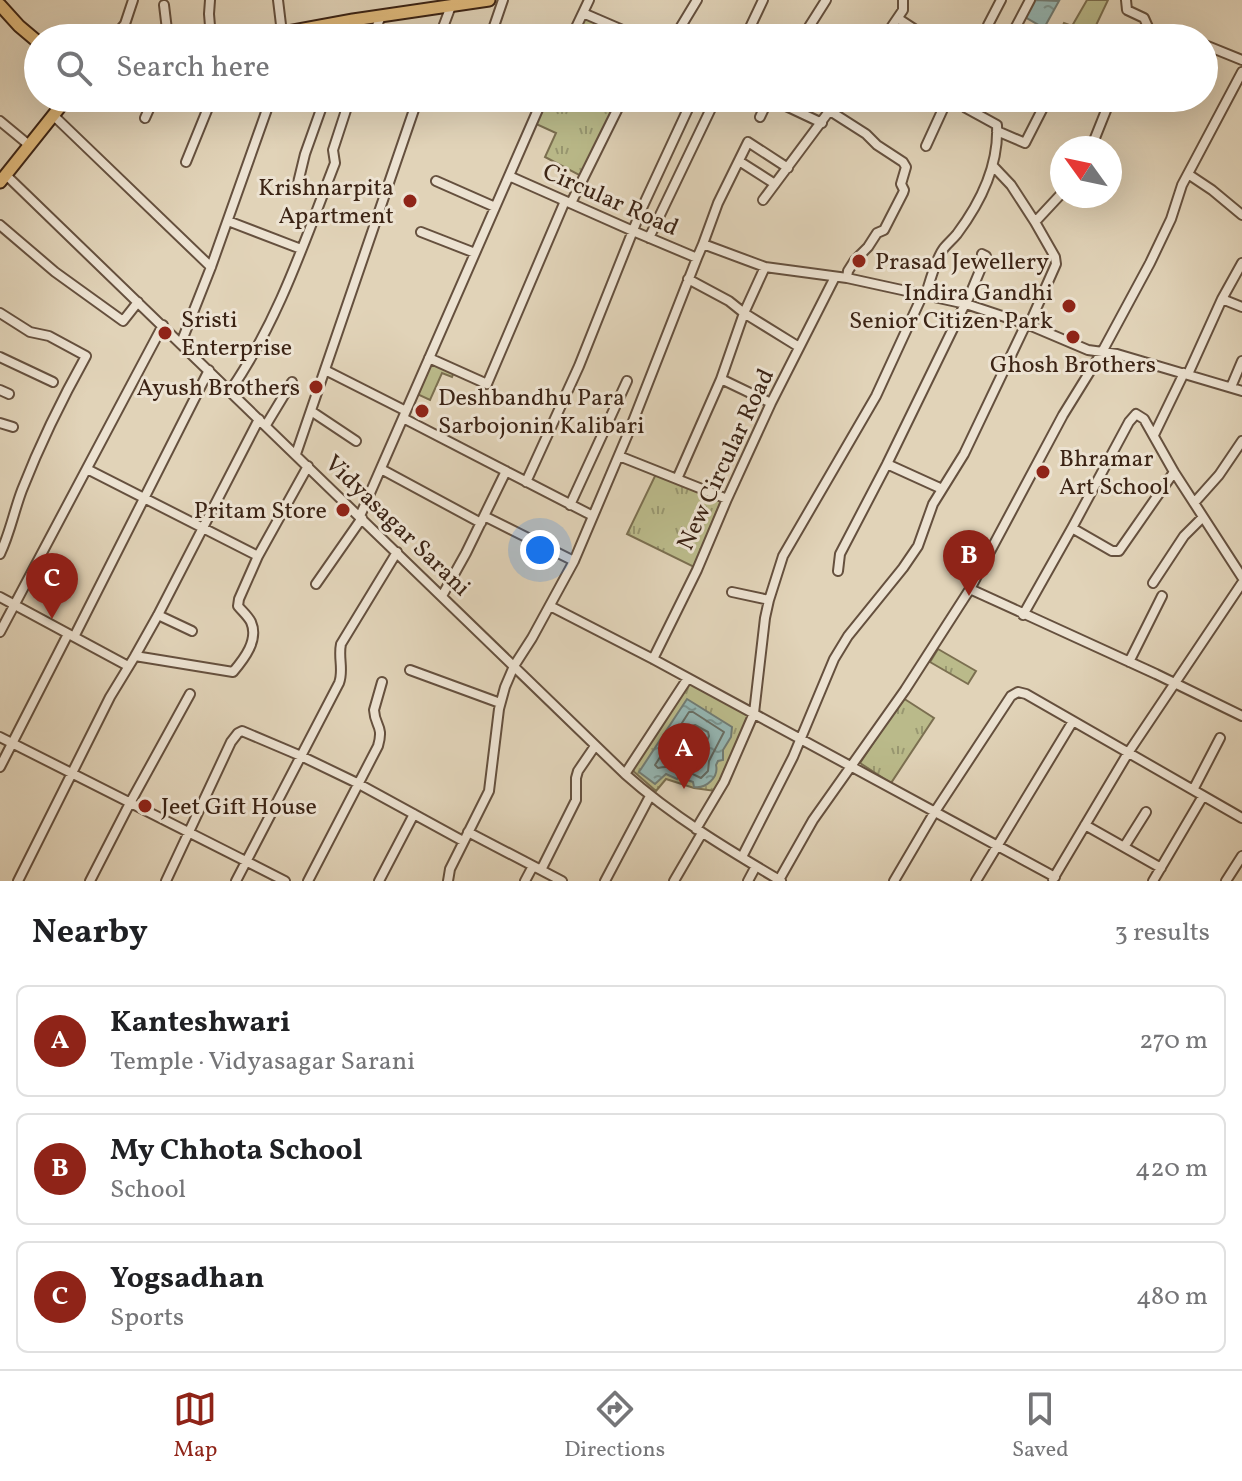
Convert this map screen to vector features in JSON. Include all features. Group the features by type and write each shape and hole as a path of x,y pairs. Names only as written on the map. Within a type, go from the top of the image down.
{"main road":[{"path":"334,24 425,5 451,6 489,0"},
{"path":"2,5 24,30"},
{"path":"3,178 55,112"}],"street":[{"path":"125,24 133,0"},
{"path":"210,0 210,24"},
{"path":"278,0 284,24"},
{"path":"495,24 503,0"},
{"path":"578,24 589,0"},
{"path":"682,24 697,0"},
{"path":"752,24 763,0"},
{"path":"811,24 826,0"},
{"path":"895,24 903,10 903,0"},
{"path":"989,24 1001,0"},
{"path":"1017,24 1030,0"},
{"path":"1126,0 1127,10 1144,18 1147,24"},
{"path":"164,5 166,24"},
{"path":"444,24 451,6"},
{"path":"583,13 609,24"},
{"path":"378,24 381,16"},
{"path":"899,19 907,24"},
{"path":"352,24 353,20"},
{"path":"1218,49 1242,60"},
{"path":"780,880 813,820 905,690 970,589 1063,415 1102,352 1150,263 1171,219 1179,192 1242,73"},
{"path":"145,118 148,112"},
{"path":"186,162 206,112"},
{"path":"181,343 266,112"},
{"path":"297,187 320,112"},
{"path":"230,391 249,364 268,326 301,249 335,163 333,150 345,112"},
{"path":"296,454 413,112"},
{"path":"316,584 361,517 537,112"},
{"path":"429,358 487,384 568,202 616,112"},
{"path":"526,482 579,366 633,231 687,112"},
{"path":"649,238 709,112"},
{"path":"760,117 762,112"},
{"path":"799,112 822,123"},
{"path":"763,200 829,112"},
{"path":"832,112 866,134 906,167 901,184 903,193 885,229 877,233 858,256 849,268 847,278"},
{"path":"926,146 942,112"},
{"path":"674,881 724,782 754,713 762,634 783,556 876,396 942,251 959,231 987,185 993,166 997,125 974,112"},
{"path":"997,131 1025,143 1041,112"},
{"path":"1096,136 1105,112"},
{"path":"53,115 211,267"},
{"path":"0,121 29,145"},
{"path":"703,244 718,203 748,142 788,168"},
{"path":"739,161 775,184"},
{"path":"742,857 772,801 840,648 918,546 933,504 964,454 1056,264 1035,222 1011,185 993,166"},
{"path":"1188,174 1242,215"},
{"name":"Circular Road","path":"509,176 697,258 703,244 765,267 847,278 966,304 1088,350 1117,354 1242,391"},
{"name":"Vidyasagar Sarani","path":"3,178 163,325 625,774 699,831 780,880"},
{"path":"436,181 495,207"},
{"path":"653,186 670,194"},
{"path":"1035,222 1050,206"},
{"path":"228,221 301,249"},
{"path":"0,225 55,272 123,321 138,302"},
{"path":"421,232 475,253"},
{"path":"838,571 840,554 966,304 986,256 982,254"},
{"path":"448,881 450,869 490,784 500,703 514,666 574,561 697,258"},
{"path":"1154,435 1242,263"},
{"path":"677,479 765,267"},
{"name":"New Circular Road","path":"653,659 697,570 771,403 835,277"},
{"path":"688,279 729,301 799,347"},
{"path":"1222,299 1242,307"},
{"path":"0,313 30,332 49,336 86,356 62,400 29,474 0,554"},
{"path":"0,632 163,325"},
{"path":"0,357 53,382"},
{"path":"1231,387 1242,361"},
{"path":"0,767 209,370"},
{"path":"325,370 593,516"},
{"path":"721,379 771,403"},
{"path":"570,505 627,381"},
{"path":"18,881 110,697 263,422 292,382"},
{"path":"311,411 356,441"},
{"path":"550,606 754,713 1053,879 1128,753 1242,584 1142,416 1133,416 1023,615"},
{"path":"611,419 630,429"},
{"path":"0,423 13,427"},
{"path":"1194,503 1219,475 1242,441"},
{"path":"619,456 727,499"},
{"path":"887,464 942,489"},
{"path":"135,656 233,672 254,636 251,621 238,603 258,556 308,466"},
{"path":"87,469 258,556"},
{"path":"381,469 482,520 574,561"},
{"path":"442,596 506,471"},
{"path":"1072,528 1112,551 1119,551 1174,472"},
{"path":"1153,583 1184,536 1203,517"},
{"path":"236,881 341,677 341,644 397,552"},
{"path":"970,589 1242,716"},
{"path":"732,592 769,600"},
{"path":"1129,662 1162,596"},
{"path":"0,597 128,666"},
{"path":"158,615 192,631"},
{"path":"410,670 500,703"},
{"path":"625,774 688,678"},
{"path":"308,881 378,746 380,726 374,710 382,682"},
{"path":"894,881 934,813 1013,694 1018,692 1023,692 1242,818"},
{"path":"90,881 190,694"},
{"path":"976,881 1073,721"},
{"path":"166,881 231,742 238,733 247,732 357,783 414,814 562,881"},
{"path":"0,737 285,881"},
{"path":"1193,790 1220,738"},
{"path":"525,881 537,868 576,800 578,771 595,746"},
{"path":"605,881 648,794"},
{"path":"1153,881 1203,796"},
{"path":"1124,847 1146,812"},
{"path":"379,881 414,814"},
{"path":"1085,825 1161,868"},
{"path":"1226,881 1242,856"},
{"path":"748,881 756,866"}],"green space":[{"path":"1087,0 1108,0 1097,24 1073,24"},
{"path":"585,15 603,24 581,24"},
{"path":"539,112 611,112 581,176 545,157 556,133 534,123"},
{"path":"431,362 454,372 452,377 442,373 430,400 415,393"},
{"path":"656,474 722,499 694,567 627,534"},
{"path":"938,649 976,671 968,684 930,662"},
{"path":"689,682 748,715 747,725 715,791 666,779 656,791 632,770"},
{"path":"903,698 934,718 891,783 860,763"}],"water":[{"path":"1034,0 1059,1 1046,24 1037,24 1025,17"},
{"path":"687,699 732,727 731,737 723,750 723,760 716,765 714,778 703,786 694,787 693,782 666,774 655,784 639,772"}],"place":[{"name":"Krishnarpita Apartment","path":"410,201"},
{"name":"Prasad Jewellery","path":"859,261"},
{"name":"Indira Gandhi Senior Citizen Park","path":"1069,306"},
{"name":"Sristi Enterprise","path":"165,333"},
{"name":"Ghosh Brothers","path":"1073,337"},
{"name":"Ayush Brothers","path":"316,387"},
{"name":"Deshbandhu Para Sarbojonin Kalibari","path":"422,411"},
{"name":"Bhramar Art School","path":"1043,472"},
{"name":"Pritam Store","path":"343,510"},
{"name":"My Chhota School","path":"969,596"},
{"name":"Yogsadhan","path":"52,619"},
{"name":"Kanteshwari","path":"684,789"},
{"name":"Jeet Gift House","path":"145,806"}]}
